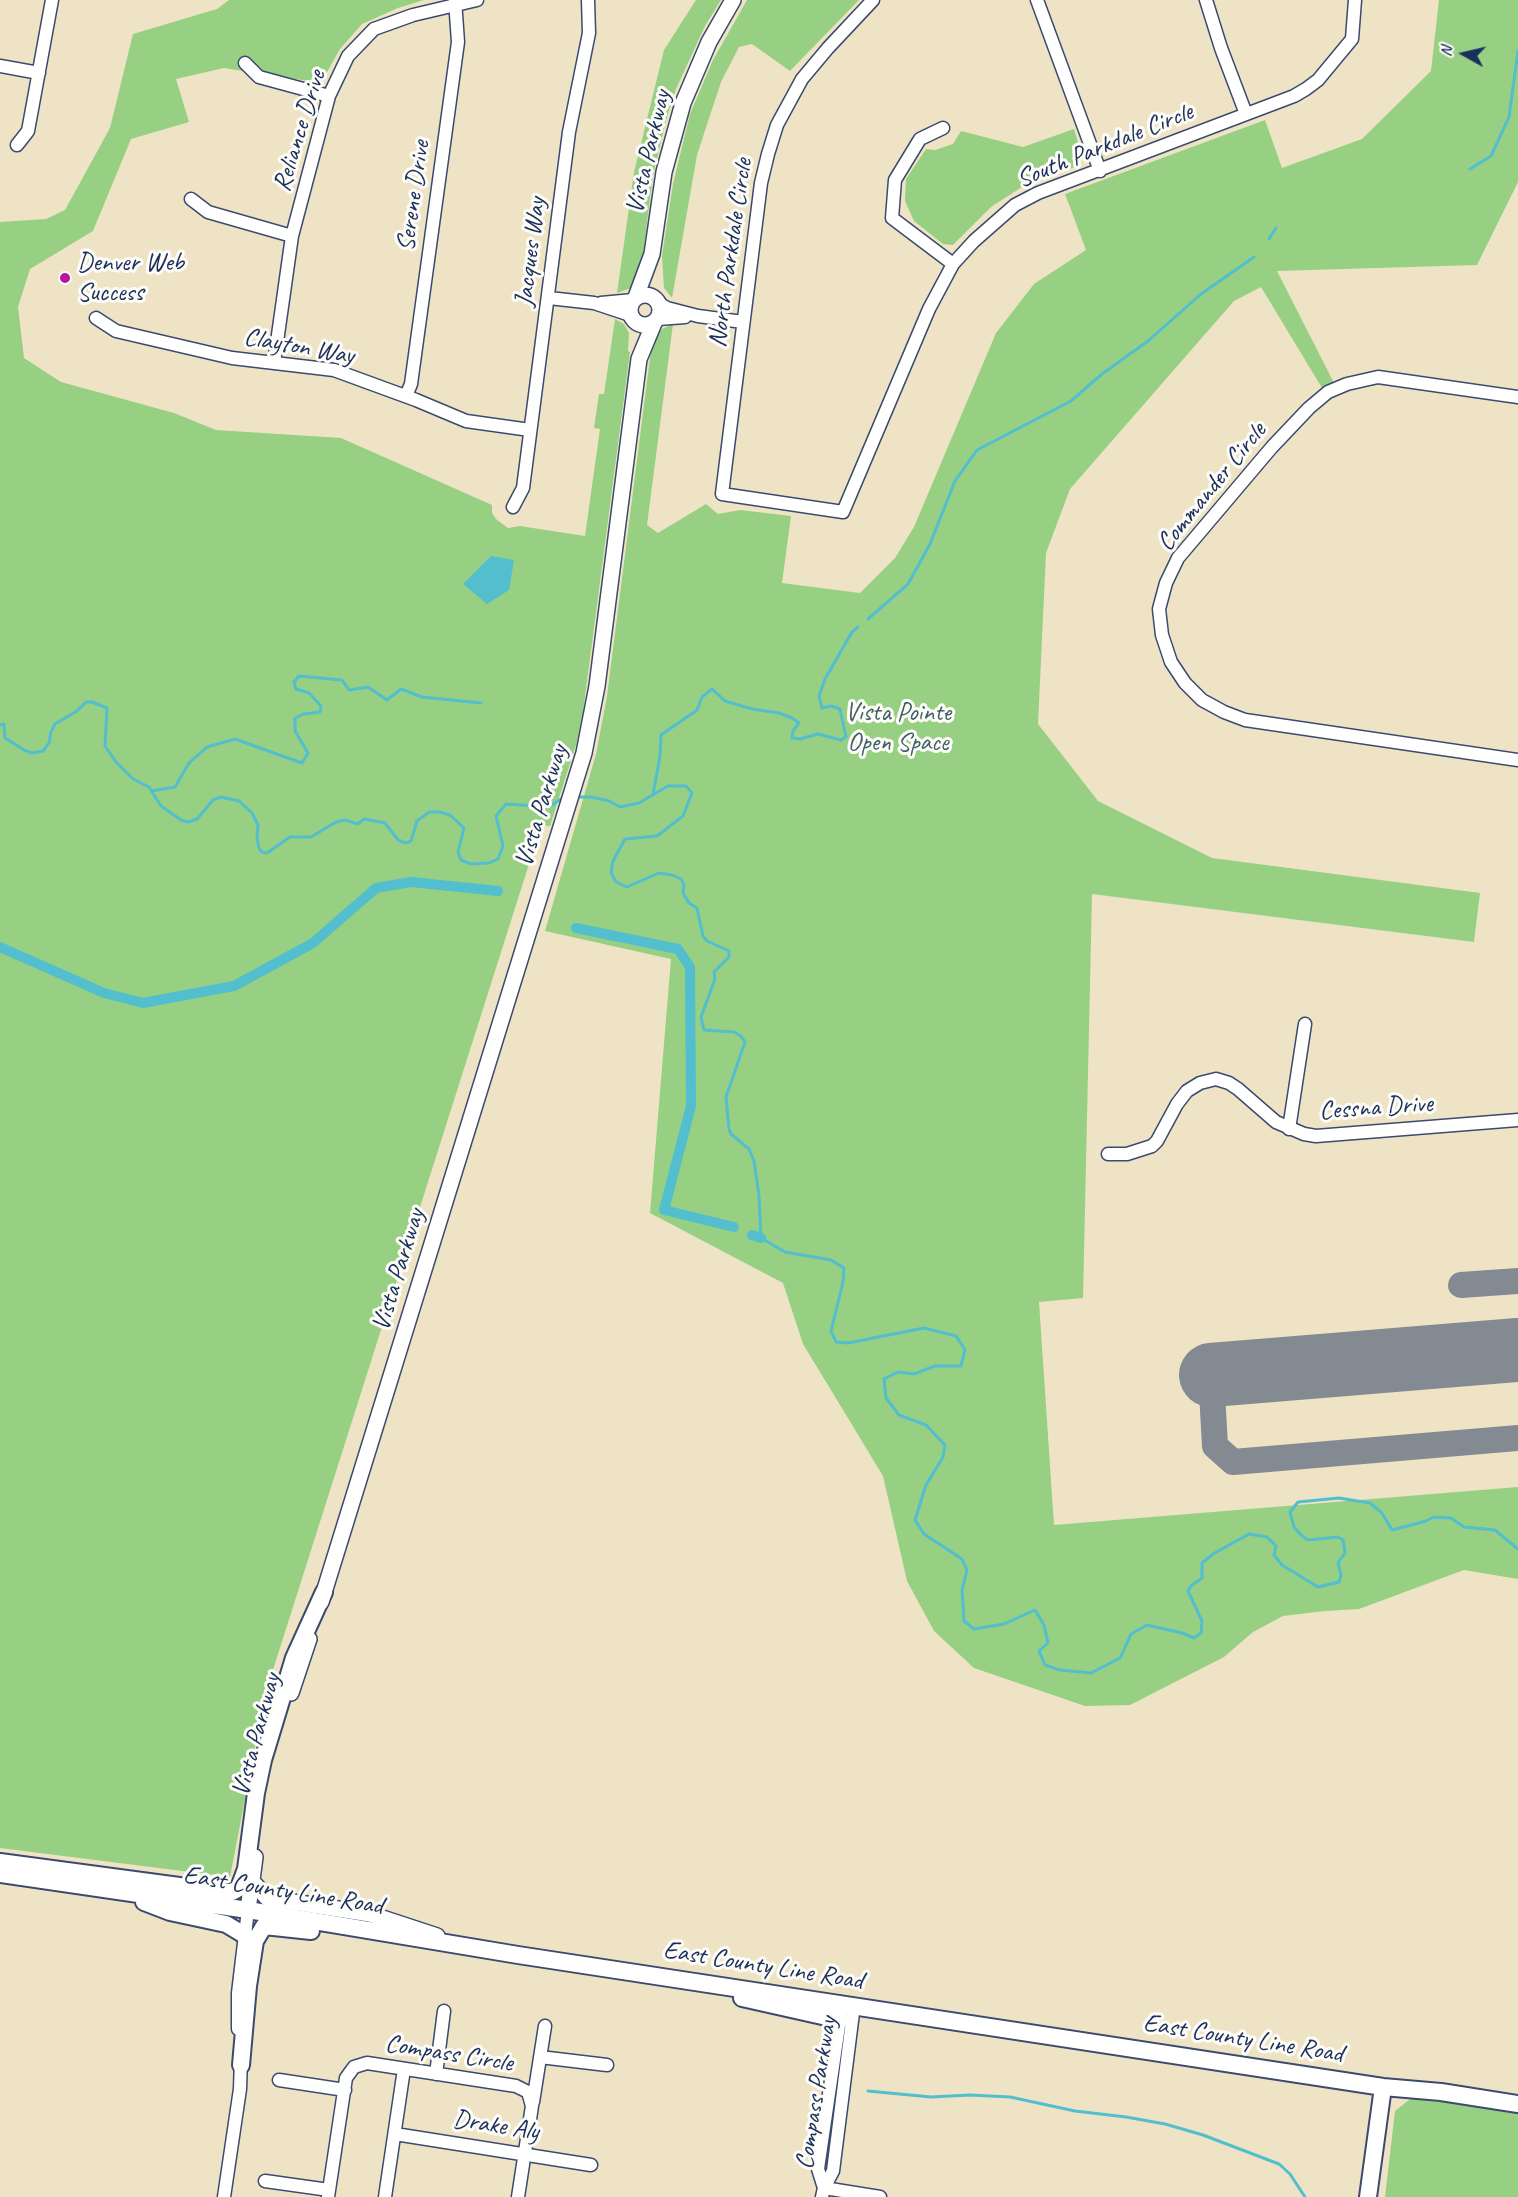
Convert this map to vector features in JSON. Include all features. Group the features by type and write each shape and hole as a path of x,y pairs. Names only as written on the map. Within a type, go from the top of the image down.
{"main road":[{"path":"0,1862 224,1892 232,1892 239,1888 246,1869 259,1776 270,1733 294,1658 324,1592"},
{"name":"East County Line Road","path":"0,1874 248,1910 845,2010 1383,2087 1441,2092 1518,2104"},
{"path":"115,1891 170,1912 226,1924 246,1936"},
{"path":"241,2065 248,1986 255,1941 264,1926 473,1948"},
{"path":"1368,2197 1383,2087"}],"street":[{"path":"17,145 28,131 52,0"},
{"name":"Reliance Drive","path":"274,363 292,236 329,96 348,56 374,29 456,2 477,0"},
{"name":"Jacques Way","path":"513,507 523,488 569,132 589,33 588,0"},
{"name":"Vista Parkway","path":"225,2197 240,2089 241,2065 237,2005 263,1793 272,1754 584,753 597,686 639,359 634,309 652,254 664,172 683,103 709,42 733,0"},
{"name":"North Parkdale Circle","path":"774,501 722,494 760,183 777,125 802,79 873,0"},
{"path":"1037,0 1100,171"},
{"path":"1206,0 1246,114"},
{"name":"South Parkdale Circle","path":"774,501 843,512 929,309 953,264 974,241 1016,205 1038,193 1293,96 1318,80 1352,39 1355,0"},
{"name":"Serene Drive","path":"406,396 411,384 458,42 456,2"},
{"path":"245,63 259,77 329,96"},
{"path":"0,66 39,73"},
{"path":"943,128 920,139 895,180 892,218 953,264"},
{"path":"191,199 208,212 292,236"},
{"name":"Vista Parkway","path":"639,359 657,311 652,254"},
{"path":"634,309 645,294 657,311 743,322"},
{"path":"549,297 634,309 645,326 657,311"},
{"name":"Clayton Way","path":"96,318 116,331 232,358 334,370 466,421 530,430"},
{"name":"Commander Circle","path":"1518,397 1378,377 1347,384 1328,392 1309,408 1272,447 1178,558 1166,583 1159,609 1162,635 1170,662 1185,683 1202,700 1224,712 1245,720 1518,760"},
{"path":"1289,1129 1305,1024"},
{"name":"Cessna Drive","path":"1108,1154 1127,1154 1152,1146 1183,1096 1192,1087 1206,1080 1216,1079 1229,1083 1276,1122 1289,1129 1316,1136 1518,1120"},
{"path":"252,1881 267,1898 370,1914 473,1948"},
{"name":"Compass Parkway","path":"823,2193 833,2171 845,2010"},
{"name":"Compass Parkway","path":"823,2193 818,2169 845,2010"},
{"path":"436,2074 444,2011"},
{"path":"532,2106 545,2026"},
{"path":"540,2057 607,2065"},
{"name":"Compass Circle","path":"328,2194 346,2078 354,2067 366,2064 516,2086 528,2092 532,2106 518,2197"},
{"path":"385,2197 404,2069"},
{"path":"279,2080 345,2090"},
{"name":"Drake Aly","path":"395,2134 591,2165"},
{"path":"265,2181 328,2194"},
{"path":"823,2193 880,2197"}],"green space":[{"path":"229,0 424,0 398,8 362,24 340,49 321,83 224,68 176,79 189,122 131,139 93,231 30,269 18,307 24,358 61,382 174,413 216,430 341,438 492,505 492,513 496,519 508,528 520,526 585,536 600,429 594,428 599,394 604,394 615,319 624,324 629,333 628,351 630,352 583,712 576,745 550,826 536,825 530,861 265,1695 230,1877 0,1848 0,222 46,219 65,210 110,128 133,34 217,9"},
{"path":"696,0 721,0 705,26 676,89 667,117 653,175 642,263 637,278 631,288 617,293 634,172 664,50"},
{"path":"747,0 859,0 790,71 752,44 739,47 721,82 697,155 672,298 664,288 662,256 673,184 690,114 713,60"},
{"name":"Vista Pointe Open Space","path":"1439,0 1518,0 1518,182 1477,265 1277,271 1334,383 1322,388 1261,287 1234,301 1070,489 1046,553 1038,724 1098,801 1212,858 1480,893 1474,942 1092,894 1083,1298 1039,1302 1054,1525 1518,1487 1518,1579 1464,1570 1359,1609 1283,1616 1253,1632 1224,1657 1130,1705 1085,1706 974,1668 934,1631 907,1581 883,1476 803,1344 783,1283 650,1213 671,959 545,931 596,754 607,696 652,342 662,329 673,324 647,525 658,533 706,504 718,514 740,510 791,516 782,583 860,593 895,558 914,527 996,333 1034,284 1086,250 1065,194 1265,120 1282,168 1362,139 1431,71"},
{"path":"1074,129 1082,156 1075,167 1025,185 991,207 953,245 943,244 914,221 905,201 906,179 926,149 935,150 953,144 961,131 1023,147"},
{"path":"1414,2096 1518,2113 1518,2197 1385,2197 1395,2111"}],"water":[{"path":"491,556 514,560 509,590 487,604 463,584"}],"waterway":[{"path":"1470,169 1491,156 1509,117 1518,51"},
{"path":"1269,239 1276,228"},
{"path":"868,619 908,584 930,544 955,481 977,450 1071,401 1102,374 1148,341 1201,294 1254,257"},
{"path":"653,795 661,735 697,710 702,697 712,689 725,701 792,718 799,723 793,731 792,738 800,739 818,734 841,740 846,737 840,709 831,706 822,708 819,696 825,679 852,632 858,627"},
{"path":"151,791 175,787 189,763 207,747 235,739 302,763 308,753 295,731 295,718 320,712 321,706 309,693 296,689 294,682 299,676 342,680 349,690 368,687 387,700 401,689 422,697 481,703"},
{"path":"0,725 4,724 5,738 32,753 43,751 49,743 55,724 77,711 86,702 107,708 105,746 116,762 133,779 149,787 161,806 181,820 188,822 197,819 213,800 221,797 239,801 252,813 258,825 259,848 262,852 267,853 290,837 311,837 336,822 345,820 358,824 364,819 385,823 398,840 406,843 411,841 417,821 429,812 440,812 450,815 464,828 458,852 461,860 471,864 489,863 498,859 503,846 496,816 506,804 549,807 564,797"},
{"path":"577,797 609,801 620,807 639,803 668,786 686,786 692,793 683,816 657,836 625,839 613,861 611,873 616,882 627,887 659,873 681,879 684,885 683,893 689,903 697,908 703,936 707,941 729,951 729,957 714,972 715,979 701,1017 704,1030 734,1032 745,1042 726,1097 731,1134 749,1149 754,1161 759,1196 761,1238 785,1252 831,1260 844,1268 843,1282 831,1331 836,1342 848,1343 924,1328 956,1336 965,1350 961,1366 935,1366 914,1374 898,1372 884,1379 886,1398 899,1415 926,1425 945,1445 943,1457 926,1485 915,1520 924,1534 962,1559 967,1570 962,1590 964,1621 974,1629 1004,1624 1035,1610 1044,1625 1048,1643 1039,1651 1045,1665 1060,1670 1091,1673 1120,1658 1131,1634 1147,1625 1194,1638 1201,1633 1202,1621 1188,1591 1202,1578 1202,1563 1213,1554 1249,1534 1267,1537 1276,1546 1274,1555 1282,1565 1318,1587 1339,1582 1341,1575 1338,1563 1345,1553 1343,1540 1338,1537 1308,1540 1301,1535 1294,1527 1290,1512 1298,1502 1339,1498 1370,1503 1382,1513 1392,1530 1434,1517 1451,1518 1464,1527 1495,1530 1518,1549"},
{"path":"0,947 104,993 143,1003 234,986 313,943 376,888 411,882 498,891"},
{"path":"576,928 678,949 690,967 691,1106 664,1210 734,1227"},
{"path":"752,1235 761,1238"},
{"path":"868,2091 931,2097 970,2095 1010,2097 1075,2111 1165,2124 1203,2135 1279,2164 1290,2174 1305,2197"}],"taxiway":[{"path":"1461,1285 1518,1281"},
{"path":"1211,1375 1215,1446 1233,1462 1518,1438"}],"runway":[{"path":"1211,1375 1518,1350"}],"place":[{"name":"Denver Web Success","path":"65,278"}]}
